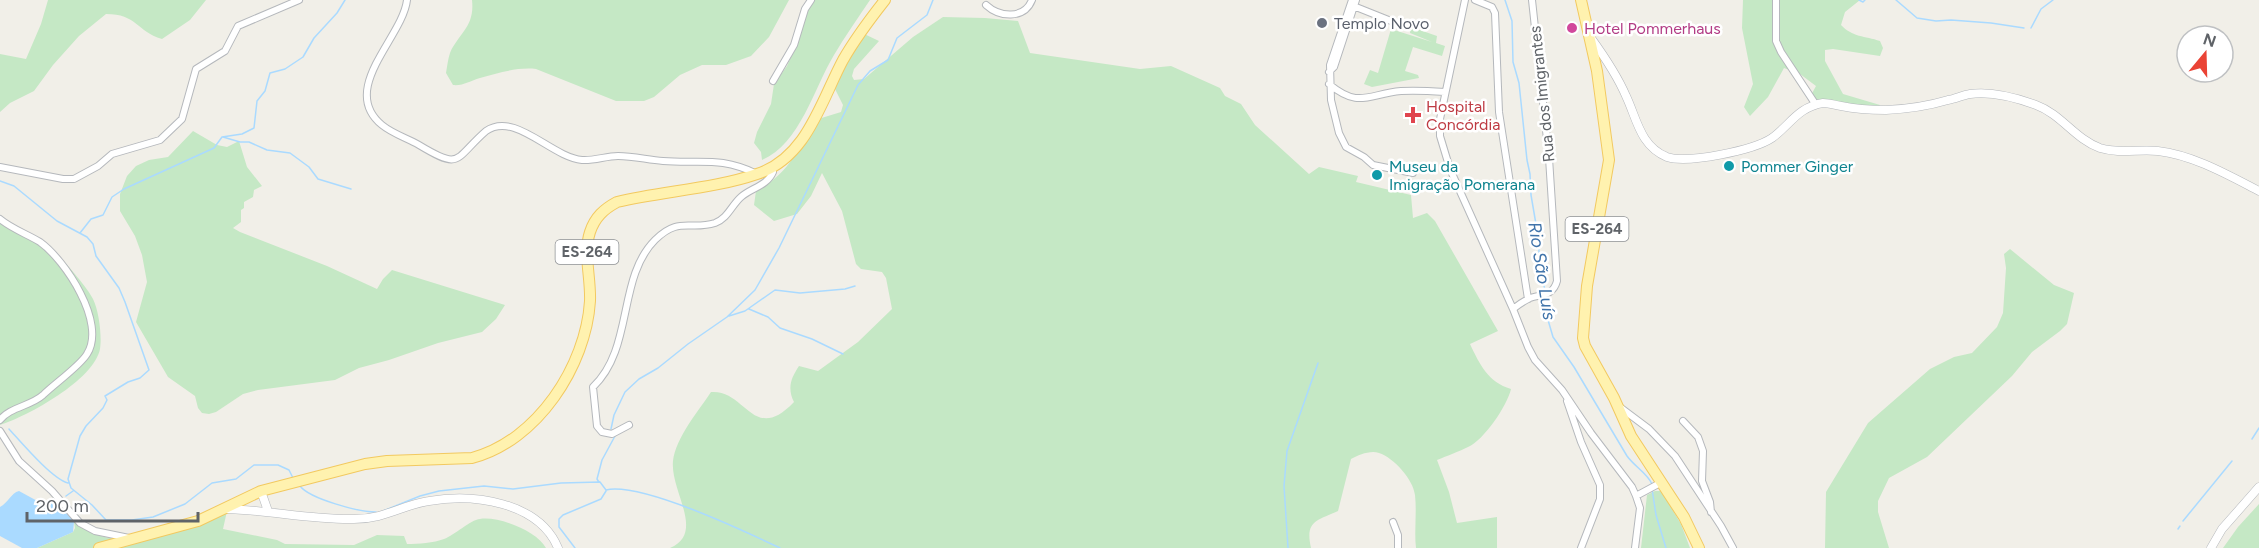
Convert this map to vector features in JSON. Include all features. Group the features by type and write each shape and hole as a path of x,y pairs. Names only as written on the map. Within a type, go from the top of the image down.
{"main road":[{"name":"ES-264","path":"99,548 198,521 261,491 306,479 365,464 387,461 472,458 484,455 512,438 540,417 550,404 579,350 590,303 587,243 600,214 617,202 758,174 784,160 802,140 816,117 843,60 885,0"},
{"name":"ES-264","path":"1581,0 1599,81 1608,167 1587,286 1582,332 1585,346 1620,410 1631,436 1659,484 1684,518 1699,548"}],"street":[{"path":"0,167 74,179 98,166 112,154 160,140 182,119 196,69 225,51 238,26 299,0"},
{"path":"407,0 405,13 377,58 367,101 370,110 380,124 436,156 449,160 458,159 486,131 505,125 561,153 581,160 627,156 662,161 727,162 758,174"},
{"path":"773,81 794,45 805,9 811,0"},
{"path":"986,5 1001,15 1009,15 1024,11 1032,0"},
{"path":"1465,0 1445,92 1440,127 1440,136 1450,169 1532,355 1564,392 1636,496 1640,508 1635,548"},
{"path":"1475,0 1495,10 1498,112 1528,299 1513,309"},
{"name":"Rua dos Imigrantes","path":"1528,299 1550,293 1554,290 1557,281 1548,147 1532,0"},
{"path":"1776,0 1774,29 1776,41 1816,105"},
{"path":"1396,23 1353,3 1334,67 1329,73 1329,84 1335,119 1346,147 1378,167 1413,173"},
{"path":"1590,36 1627,97 1639,132 1651,147 1675,159 1691,159 1759,146 1783,129 1803,109 1816,105 1826,103 1860,109 1888,110 1934,104 1969,94 1993,95 2019,100 2046,109 2098,147 2115,151 2172,154 2231,177 2259,191"},
{"path":"1329,84 1342,95 1360,99 1401,91 1445,92"},
{"path":"629,425 612,434 602,432 597,426 593,387 603,377 617,347 633,284 647,249 674,226 712,224 722,219 739,198 770,178 773,172 771,168"},
{"path":"0,219 41,243 59,262 83,298 92,333 85,357 41,397 8,413 0,420"},
{"path":"1564,392 1581,442 1600,485 1600,499 1581,548"},
{"path":"1620,410 1649,429 1675,456 1733,548"},
{"path":"1683,422 1698,437 1703,451 1702,481 1710,502 1711,512"},
{"path":"0,431 19,461 52,491 80,523 95,531 132,538"},
{"path":"1636,496 1659,484"},
{"path":"2211,548 2222,529 2259,487"},
{"path":"261,491 268,512"},
{"path":"225,509 315,518 361,519 382,517 429,501 451,499 485,501 516,509 539,522 554,539 558,548"},
{"path":"1393,522 1398,535 1398,548"}],"green space":[{"path":"48,0 206,0 190,20 162,39 153,36 124,17 106,14 79,36 34,91 10,103 0,112 0,54 26,59 41,24"},
{"path":"472,0 789,0 769,37 751,56 726,65 702,65 680,75 654,97 644,101 616,101 536,69 508,71 453,85 446,73 450,53 469,23"},
{"path":"810,0 870,0 834,55 796,128 775,152 762,160 761,152 754,143 757,132 771,104 774,84 787,66 794,50"},
{"path":"1743,0 1860,0 1845,12 1841,25 1854,34 1880,41 1883,48 1880,56 1833,49 1825,50 1825,61 1843,94 1880,105 1876,114 1835,107 1810,97 1816,86 1800,74 1784,68 1768,97 1750,116 1744,107 1753,84 1742,28"},
{"path":"943,17 1018,21 1030,53 1140,69 1171,66 1220,88 1225,96 1241,104 1255,125 1309,174 1319,167 1358,176 1356,182 1411,195 1413,218 1427,213 1435,221 1498,331 1470,344 1481,366 1491,377 1511,389 1509,396 1494,422 1481,437 1465,449 1437,460 1457,523 1497,517 1497,548 1416,548 1416,508 1411,482 1391,459 1372,452 1351,459 1338,511 1318,520 1311,527 1311,548 670,548 680,541 685,532 686,522 673,473 675,452 688,425 711,392 723,393 733,398 759,417 769,418 780,414 794,402 791,383 799,366 818,371 858,342 892,309 886,278 882,272 861,269 856,264 842,211 822,173 811,196 797,214 774,221 754,205 756,191 777,177 791,161 815,120 841,112 843,105 830,79 858,31 879,41 854,69 852,76 854,80 864,79 913,37"},
{"path":"1411,27 1437,36 1436,43 1445,46 1442,56 1413,47 1405,71 1418,75 1419,78 1372,87 1364,84 1370,70 1378,73 1391,29 1432,42 1410,33"},
{"path":"193,131 217,145 227,147 239,141 247,167 262,186 254,190 253,197 244,202 241,222 233,228 240,232 327,266 377,289 392,270 505,305 496,319 482,332 438,343 359,368 335,380 243,394 216,412 202,413 195,396 168,377 136,322 147,282 142,255 135,236 120,211 120,194 127,176 136,166 149,160 168,157"},
{"path":"0,219 50,248 76,275 95,304 101,337 100,349 95,361 86,373 42,405 0,425"},
{"path":"2010,249 2054,285 2074,293 2067,324 2032,352 2012,376 1927,457 1889,478 1878,501 1878,512 1889,548 1825,548 1826,492 1868,423 1930,369 1954,357 1972,353 1997,327 2003,313 2006,268 2004,254"},
{"path":"1655,491 1663,494 1681,524 1690,548 1641,548 1647,495"},
{"path":"2259,504 2259,548 2223,548 2238,527"},
{"path":"227,511 223,529 277,540 285,544 354,545 377,535 404,536 407,544 426,543 448,537 476,520 488,519 517,526 535,536 546,548 113,548"},
{"path":"74,522 97,535 119,540 94,548 37,548 73,532"}],"water":[{"path":"19,491 41,503 58,503 74,522 73,532 37,548 22,548 0,536 0,507"}],"waterway":[{"path":"80,233 91,219 103,215 112,197 124,189 214,148 222,137 242,134 254,128 257,101 265,91 270,73 285,69 303,57 314,38 337,13 345,0"},
{"path":"611,429 614,415 625,392 639,379 658,368 727,317 755,290 779,248 858,85 870,71 888,60 897,38 927,15 933,0"},
{"name":"Rio São Luís","path":"1505,0 1512,21 1513,62 1519,83 1531,195 1545,292"},
{"path":"1859,0 1863,2 1865,0"},
{"path":"1896,0 1917,18 1991,23 2024,28"},
{"path":"2031,28 2041,9 2053,0"},
{"path":"223,137 249,142 267,150 290,153 309,167 318,179 351,189"},
{"path":"0,181 14,186 57,221 87,237 93,244 96,256 119,288 149,370 140,378 128,382 105,396 107,400 103,408 80,436 68,479 71,488 106,520 132,520 153,517 185,504 212,483 236,479 254,465 278,465 289,470 293,478"},
{"path":"729,316 745,311 775,290 800,293 855,286"},
{"name":"Rio São Luís","path":"1546,297 1548,320 1553,337 1574,367 1627,456 1652,484"},
{"path":"749,309 768,317 780,328 812,339 843,354"},
{"path":"1288,548 1284,486 1287,451 1318,363"},
{"path":"2252,439 2259,428"},
{"path":"9,429 45,468 68,483"},
{"path":"599,482 597,479 602,460 615,436"},
{"path":"2183,521 2232,461"},
{"path":"383,511 439,491 484,486 513,489 561,483 600,482 606,490"},
{"path":"300,486 314,496 335,504 376,512"},
{"path":"606,490 622,489 667,500 780,548"},
{"name":"Rio São Luís","path":"1652,489 1656,515 1666,548"},
{"path":"66,496 73,491"},
{"path":"575,548 559,527 559,519 563,515 601,499 606,491"}],"place":[{"name":"Templo Novo","path":"1322,23"},
{"name":"Hotel Pommerhaus","path":"1572,28"},
{"name":"Hospital Concórdia","path":"1413,115"},
{"name":"Pommer Ginger","path":"1729,166"},
{"name":"Museu da Imigração Pomerana","path":"1377,175"}]}
